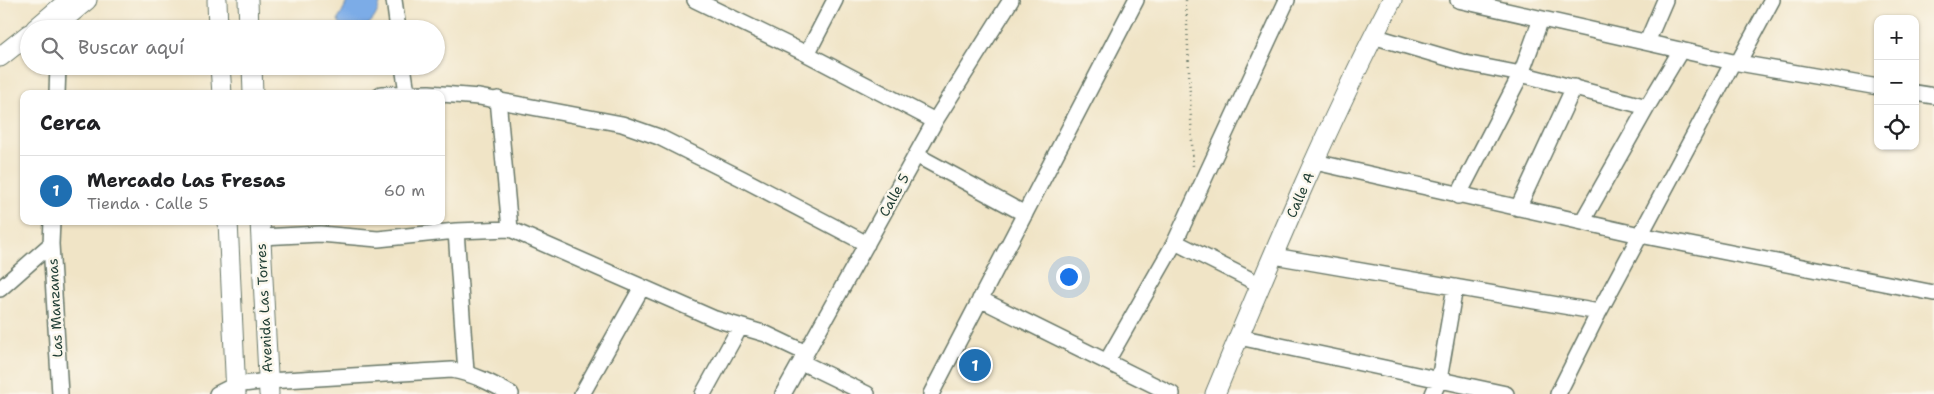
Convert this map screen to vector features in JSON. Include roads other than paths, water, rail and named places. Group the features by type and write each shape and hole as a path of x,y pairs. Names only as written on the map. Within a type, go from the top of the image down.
{"street":[{"path":"59,20 69,0"},
{"path":"61,20 87,0"},
{"path":"217,0 218,20"},
{"path":"248,0 249,20"},
{"path":"394,0 397,20"},
{"path":"695,0 808,54 935,121"},
{"path":"808,54 835,0"},
{"name":"Calle 5","path":"783,394 935,121 1011,0"},
{"path":"932,394 1136,0"},
{"path":"1107,361 1175,242 1287,0"},
{"name":"Calle A","path":"1215,394 1315,162 1373,36 1392,0"},
{"path":"1458,0 1736,62 1874,85"},
{"path":"1647,42 1665,0"},
{"path":"1558,394 1640,235 1772,0"},
{"path":"1458,196 1521,74 1542,19"},
{"path":"1373,36 1465,63 1521,74 1647,107"},
{"path":"0,57 20,41"},
{"path":"1582,222 1681,50"},
{"path":"0,72 20,55"},
{"path":"57,90 58,75"},
{"path":"221,75 222,90"},
{"path":"252,75 253,90"},
{"path":"404,75 407,90"},
{"path":"1518,208 1574,87"},
{"path":"445,94 498,100 596,118 637,128 743,179 867,244"},
{"path":"1919,94 1934,96"},
{"path":"498,100 510,229"},
{"path":"916,155 1025,214"},
{"path":"1315,162 1458,196 1640,235 1934,293"},
{"name":"Las Manzanas","path":"52,225 51,244 60,394"},
{"path":"228,225 236,390"},
{"path":"260,229 378,239 456,231 510,229 714,319 766,334 867,394"},
{"name":"Avenida Las Torres","path":"260,229 269,387"},
{"path":"456,231 466,372"},
{"path":"1175,242 1261,285"},
{"path":"0,289 51,244"},
{"path":"1274,256 1599,312"},
{"path":"1433,394 1439,380 1455,287"},
{"path":"582,394 642,288"},
{"path":"980,299 1172,394"},
{"path":"703,394 740,327"},
{"path":"1239,337 1506,394"},
{"path":"216,394 236,390 452,370 466,372 511,394"}],"water":[{"path":"346,0 378,0 380,4 372,20 338,20"}],"place":[{"name":"Mercado Las Fresas","path":"975,365"}]}
